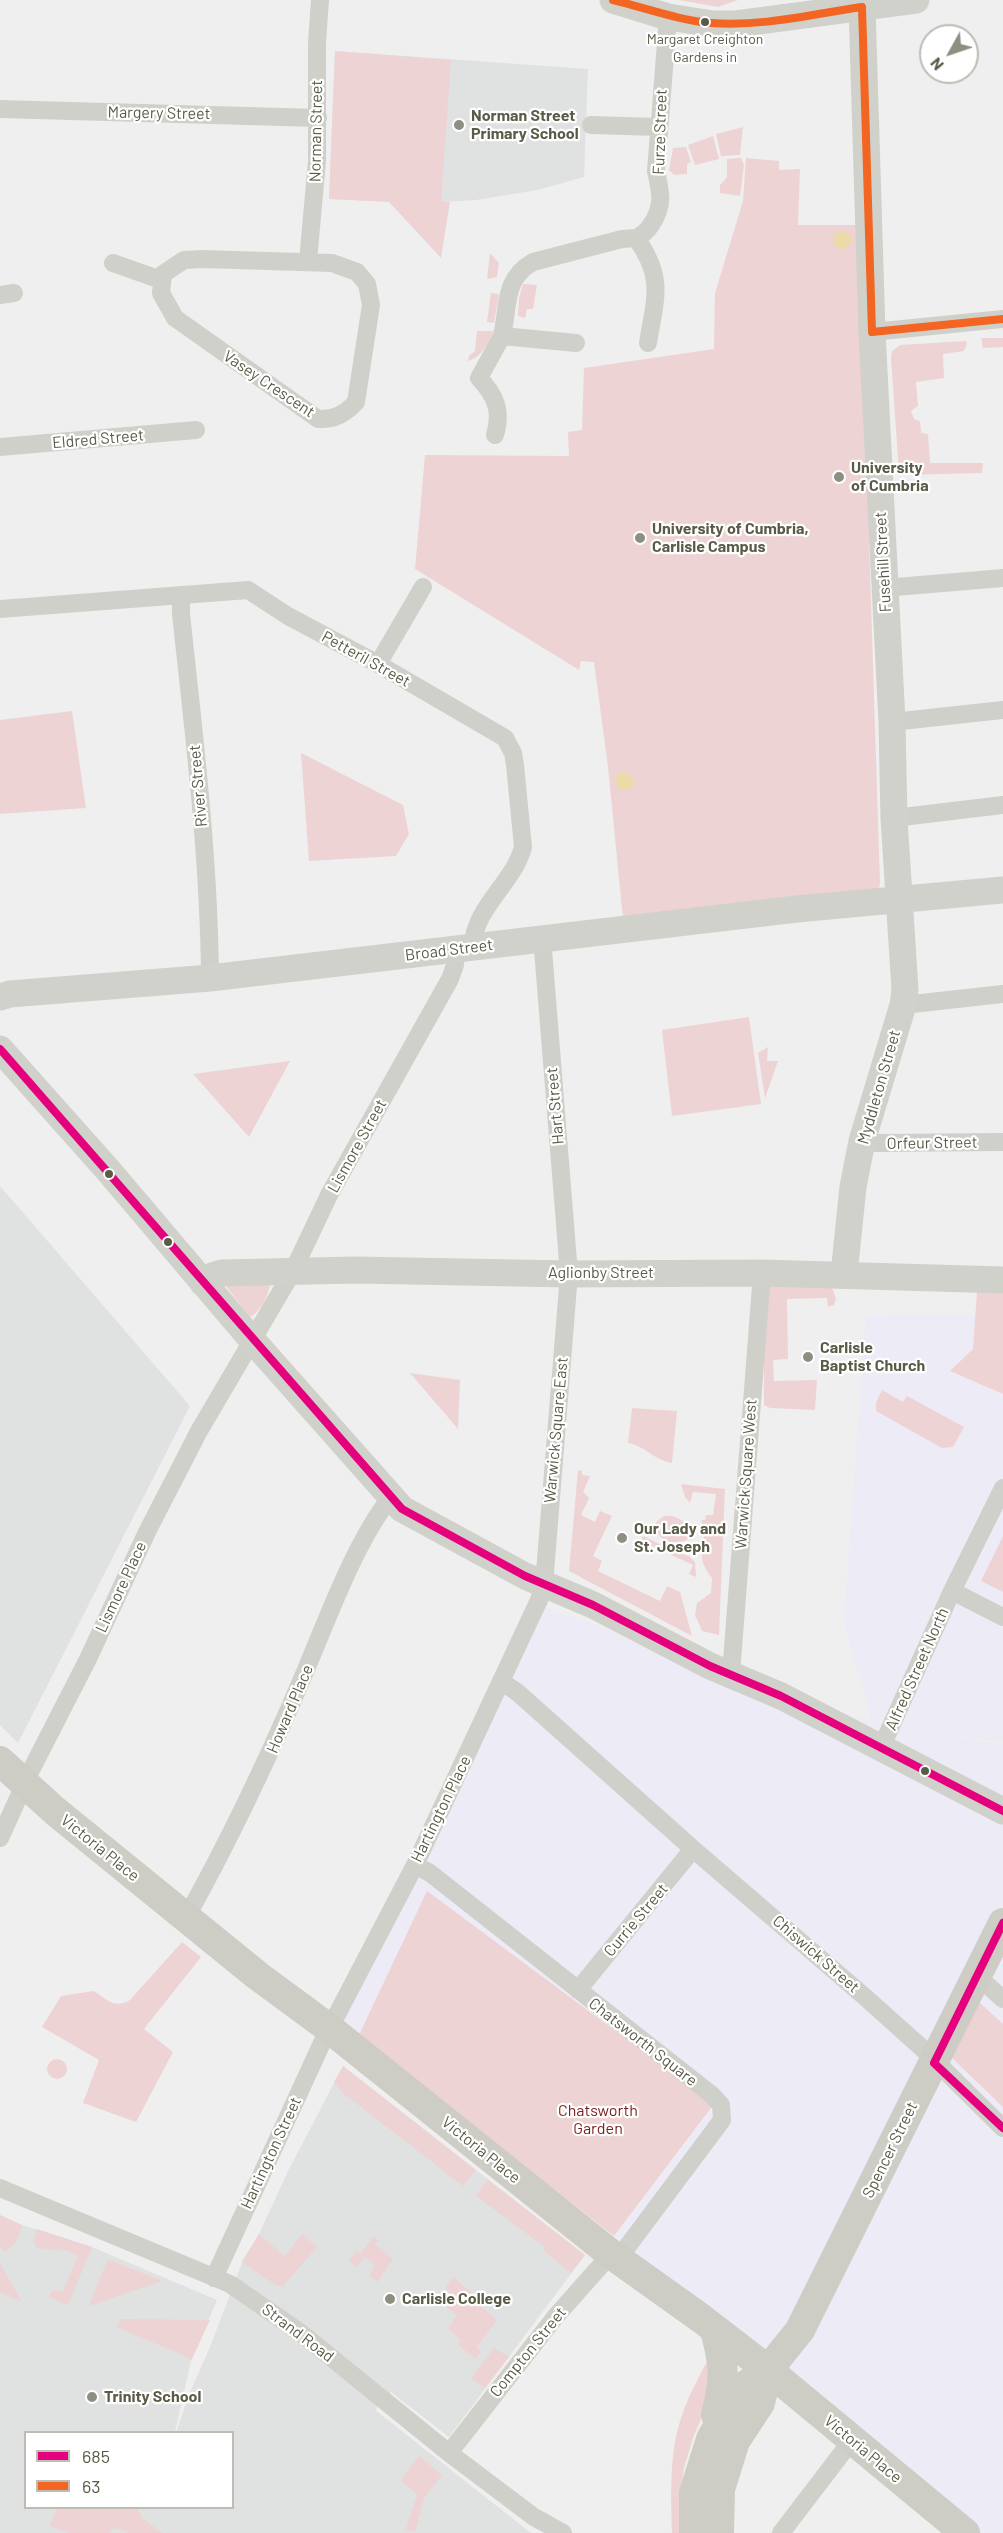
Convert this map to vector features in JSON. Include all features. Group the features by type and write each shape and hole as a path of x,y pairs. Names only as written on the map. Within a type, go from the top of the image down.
{"main road":[{"name":"Victoria Place","path":"0,1761 258,1976 330,2029 614,2256 768,2370 965,2533"},
{"name":"Spencer Street","path":"768,2370 800,2330 1003,1923"},
{"path":"694,2533 694,2493 711,2439 724,2380 722,2353 715,2330"},
{"path":"711,2439 739,2390 768,2370"},
{"path":"719,2533 720,2489 735,2442 760,2403 768,2370"}],"street":[{"name":"Norman Street","path":"308,261 317,161 317,43 320,0"},
{"path":"613,0 668,17 713,24 736,24 782,9 862,7 916,0"},
{"name":"Fusehill Street","path":"862,7 872,332 899,901"},
{"name":"Furze Street","path":"636,238 648,229 661,207 661,190 656,171 668,17"},
{"name":"Margery Street","path":"0,109 318,118"},
{"path":"591,124 658,127"},
{"path":"495,435 499,413 497,402 470,375 502,336 511,283 525,266 533,262 636,238 648,255 656,280 648,344"},
{"name":"Vasey Crescent","path":"184,260 308,261 332,263 357,272 367,284 371,305 356,402 347,411 328,419 318,418 285,398 175,318 161,293 161,280 168,269 184,260"},
{"path":"113,263 161,280"},
{"path":"872,332 1003,320"},
{"path":"502,336 576,343"},
{"name":"Eldred Street","path":"0,447 196,430"},
{"path":"884,588 1003,578"},
{"path":"378,664 423,587"},
{"name":"Petteril Street","path":"0,609 248,590 288,616 378,664 505,738 513,753 523,847 521,856 496,891 464,949"},
{"name":"River Street","path":"182,595 181,614 205,868 210,978"},
{"path":"892,722 1003,710"},
{"path":"894,819 1003,805"},
{"name":"Broad Street","path":"0,997 10,994 210,978 464,949 542,937 798,909 1003,890"},
{"name":"Myddleton Street","path":"843,1274 853,1187 862,1141 903,1005 905,990 899,901"},
{"name":"Hart Street","path":"542,937 569,1274"},
{"name":"Lismore Street","path":"252,1341 293,1271 329,1195 450,979 464,949"},
{"path":"903,1005 1003,994"},
{"path":"0,1049 107,1169 252,1341 390,1498 410,1514 544,1586 593,1605 710,1666 781,1695 1003,1811"},
{"name":"Orfeur Street","path":"862,1141 877,1143 1003,1142"},
{"name":"Aglionby Street","path":"203,1283 222,1272 293,1271 843,1274 1003,1280"},
{"name":"Warwick Square West","path":"731,1674 762,1273"},
{"name":"Warwick Square East","path":"544,1586 569,1274"},
{"name":"Lismore Place","path":"0,1838 152,1522 199,1431 252,1341"},
{"name":"Alfred Street North","path":"882,1746 952,1591 1003,1488"},
{"name":"Howard Place","path":"186,1918 266,1765 345,1581 380,1511 390,1498"},
{"name":"Hartington Place","path":"330,2029 415,1865 502,1682 544,1586"},
{"path":"952,1591 1003,1617"},
{"name":"Chiswick Street","path":"502,1682 518,1692 693,1849 865,1997 923,2049 934,2063 1003,2128"},
{"name":"Currie Street","path":"578,1990 693,1849"},
{"name":"Chatsworth Square","path":"415,1865 430,1873 712,2095 721,2105 722,2120 614,2256"},
{"path":"977,1976 1003,1999"},
{"name":"Hartington Street","path":"214,2278 330,2029"},
{"name":"Strand Road","path":"0,2188 230,2284 301,2333 448,2453 534,2517 563,2533"},
{"name":"Compton Street","path":"448,2453 556,2316 614,2256"},
{"path":"786,2531 852,2440"}],"shaded area":[{"name":"Norman Street Primary School","path":"335,51 588,69 584,177 538,190 476,200 426,203 329,199"},
{"path":"842,231 848,234 851,240 848,246 842,249 836,246 833,240 836,234"},
{"path":"624,772 631,776 636,784 624,791 618,788 615,780 619,773"},
{"path":"0,1186 190,1406 18,1743 0,1725"},
{"path":"1003,1314 1003,1742 913,1730 1003,1745 1003,2533 962,2533 768,2370 614,2236 714,2105 427,1892 358,2037 337,2023 536,1604 872,1723 844,1622 866,1315"},
{"name":"Carlisle College","path":"343,2066 585,2255 449,2437 391,2392 375,2410 531,2533 0,2533 0,2215 22,2225 92,2247 217,2300 191,2361 175,2431 24,2431 24,2509 234,2509 234,2431 176,2431 243,2260 259,2234 288,2171"}],"green space":[{"path":"679,0 738,0 718,7"},
{"path":"335,51 451,60 441,202 450,202 441,258 389,202 329,199"},
{"path":"743,127 740,155 721,156 716,134"},
{"path":"713,136 719,159 695,165 688,145"},
{"path":"686,147 691,162 687,164 687,174 674,175 669,170 673,148"},
{"path":"741,158 744,165 740,196 720,193 720,185 727,177 727,159"},
{"name":"University of Cumbria, Carlisle Campus","path":"746,158 779,161 779,170 800,169 798,225 859,225 880,884 878,891 623,919 608,767 594,662 581,661 579,670 415,569 425,455 569,456 568,432 582,430 584,368 714,349 715,293 743,201"},
{"path":"490,253 499,263 497,277 487,279"},
{"path":"523,284 537,285 533,309 527,309 525,318 518,316"},
{"path":"491,293 499,294 494,323 487,322"},
{"path":"477,331 494,331 481,353 468,361 469,356 475,351"},
{"path":"981,338 1003,338 1003,347 983,348"},
{"path":"966,341 964,351 943,354 944,378 916,382 918,406 911,411 914,419 920,421 921,433 928,434 930,463 983,463 982,473 901,475 892,351 900,345"},
{"path":"72,711 86,808 0,814 0,720"},
{"path":"301,753 403,805 409,834 396,856 309,861"},
{"path":"749,1017 761,1104 672,1116 662,1030"},
{"path":"768,1047 767,1061 778,1061 765,1098 758,1053"},
{"path":"290,1061 249,1137 193,1074"},
{"path":"222,1281 270,1283 262,1306 256,1313 249,1316"},
{"path":"769,1286 832,1287 836,1299 834,1305 828,1307 827,1298 787,1299 788,1359 773,1360 774,1381 817,1380 815,1410 770,1408 764,1405 764,1290"},
{"path":"977,1292 1003,1292 1003,1394 950,1371 973,1349"},
{"path":"410,1373 460,1380 458,1429"},
{"path":"882,1390 903,1402 907,1396 964,1427 953,1447 942,1448 876,1411 876,1403"},
{"path":"632,1408 677,1411 672,1463 628,1443"},
{"path":"578,1470 582,1471 582,1475 590,1476 583,1492 589,1498 581,1515 595,1522 600,1511 612,1516 593,1556 602,1561 598,1571 660,1601 667,1586 680,1592 692,1636 569,1571"},
{"path":"681,1484 725,1489 719,1635 702,1631 695,1615 697,1603 711,1593 712,1578 706,1569 702,1555 704,1536 701,1520 705,1520 706,1515 713,1515 716,1494 693,1492 690,1503 685,1497"},
{"path":"664,1516 676,1517 683,1521 692,1530 692,1536 681,1542 663,1539 656,1529 656,1522"},
{"path":"643,1536 689,1556 695,1562 696,1577 689,1574 693,1565 641,1541"},
{"path":"1003,1536 1003,1592 981,1581"},
{"name":"Chatsworth Garden","path":"427,1891 714,2104 614,2236 358,2037"},
{"path":"182,1942 201,1957 144,2029 173,2052 136,2122 83,2103 99,2060 42,2027 61,1996 94,1991 111,2002 125,2003"},
{"path":"979,2002 1003,2024 1003,2107 952,2058"},
{"path":"53,2059 61,2059 67,2065 67,2073 61,2079 53,2079 47,2073 47,2065"},
{"path":"343,2066 476,2170 463,2186 343,2093 334,2082"},
{"path":"488,2180 585,2255 571,2273 543,2250 545,2247 476,2196"},
{"path":"0,2215 22,2225 14,2244 3,2252 0,2245"},
{"path":"37,2229 92,2247 68,2305 49,2297 53,2290 63,2291 78,2256 68,2251 37,2248 33,2242"},
{"path":"259,2234 285,2256 302,2234 317,2247 283,2286 275,2285 242,2262"},
{"path":"374,2236 378,2240 375,2244 393,2259 377,2282 369,2276 375,2266 365,2257 356,2267 349,2261 356,2251 361,2253"},
{"path":"110,2260 162,2281 89,2306 107,2261"},
{"path":"0,2263 22,2302 0,2292"},
{"path":"453,2277 472,2293 470,2297 497,2320 477,2347 481,2351 476,2359 458,2345 461,2340 448,2328 457,2316 443,2303 451,2293 445,2288"},
{"path":"121,2319 210,2320 191,2361 185,2356 116,2327"},
{"path":"494,2348 509,2357 485,2388 471,2378"},
{"path":"711,2354 706,2407 684,2468 681,2488 681,2533 672,2533 672,2475 677,2432 687,2402"},
{"path":"419,2456 442,2475 424,2498 415,2532 406,2530 417,2494 401,2481"},
{"path":"57,2509 138,2509 143,2519 162,2533 128,2533 114,2528 108,2533 70,2533 50,2526"}],"transit line":[{"name":"63","path":"613,0 686,19 730,24 768,22 862,7"},
{"name":"63","path":"862,7 872,332"},
{"name":"63","path":"872,332 1003,319"},
{"name":"685","path":"0,1049 402,1509 525,1576 593,1605 710,1666 781,1696 1003,1811"},
{"name":"685","path":"1003,1923 934,2063 1003,2128"}],"place":[{"name":"Margaret Creighton Gardens in","path":"705,22"},
{"name":"Norman Street Primary School","path":"459,125"},
{"name":"University of Cumbria","path":"839,477"},
{"name":"University of Cumbria, Carlisle Campus","path":"640,538"},
{"name":"Carlisle Baptist Church","path":"808,1357"},
{"name":"Our Lady and St. Joseph","path":"622,1538"},
{"name":"Carlisle College","path":"390,2299"},
{"name":"Trinity School","path":"92,2397"}]}
